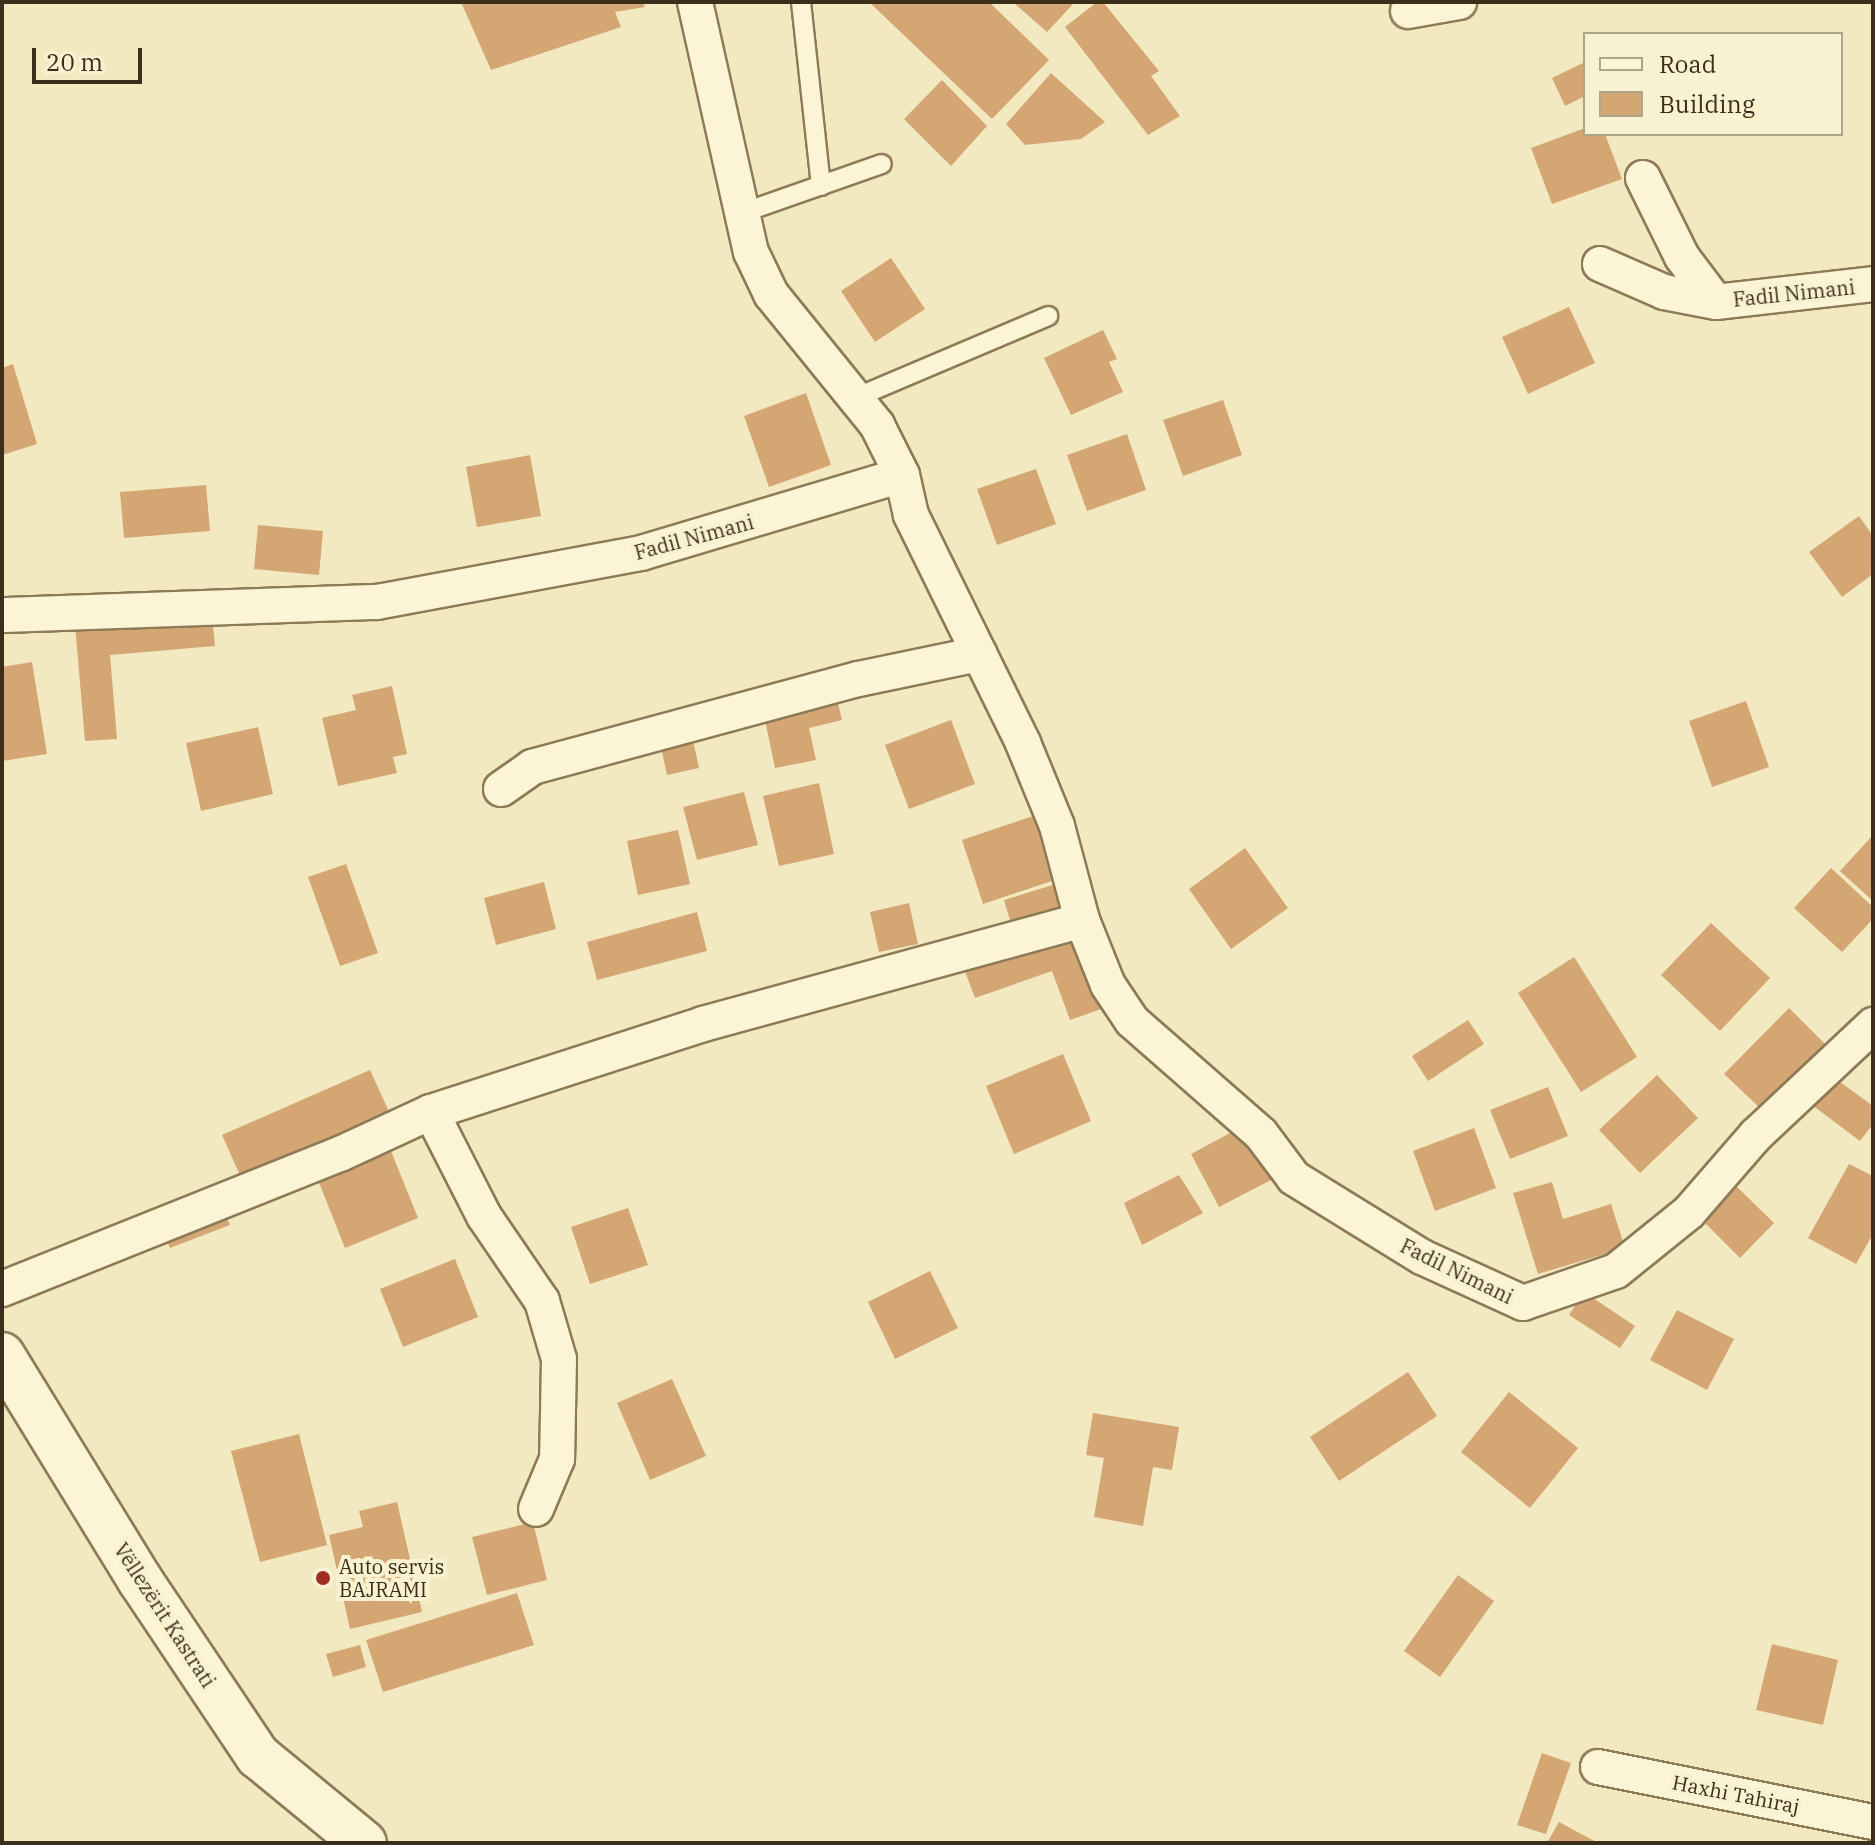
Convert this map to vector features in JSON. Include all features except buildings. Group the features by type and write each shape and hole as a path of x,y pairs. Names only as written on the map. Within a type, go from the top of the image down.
{"street":[{"path":"695,2 751,252 771,294 877,425 902,475"},
{"path":"1408,11 1459,2"},
{"name":"Fadil Nimani","path":"1643,178 1682,257 1716,302 1873,284"},
{"path":"1600,264 1664,292 1716,302"},
{"name":"Fadil Nimani","path":"2,615 377,602 641,553 902,475 911,515 979,654 1057,826 1082,920 1108,985 1132,1021 1261,1134 1294,1178 1422,1257 1523,1303 1616,1271 1689,1212 1766,1125 1873,1025"},
{"path":"501,789 532,767 859,679 979,654"},
{"path":"2,1289 340,1154 431,1112 703,1024 1082,920"},
{"path":"431,1112 484,1216 542,1301 559,1359 557,1459 536,1509"},
{"name":"Vëllezërit Kastrati","path":"2,1355 140,1580 258,1756 364,1843"},
{"name":"Haxhi Tahiraj","path":"1598,1767 1873,1822"}],"lane":[{"path":"801,2 821,186"},
{"path":"742,213 882,164"},
{"path":"855,398 1048,316"}],"place":[{"name":"Auto servis BAJRAMI","path":"323,1578"}]}
